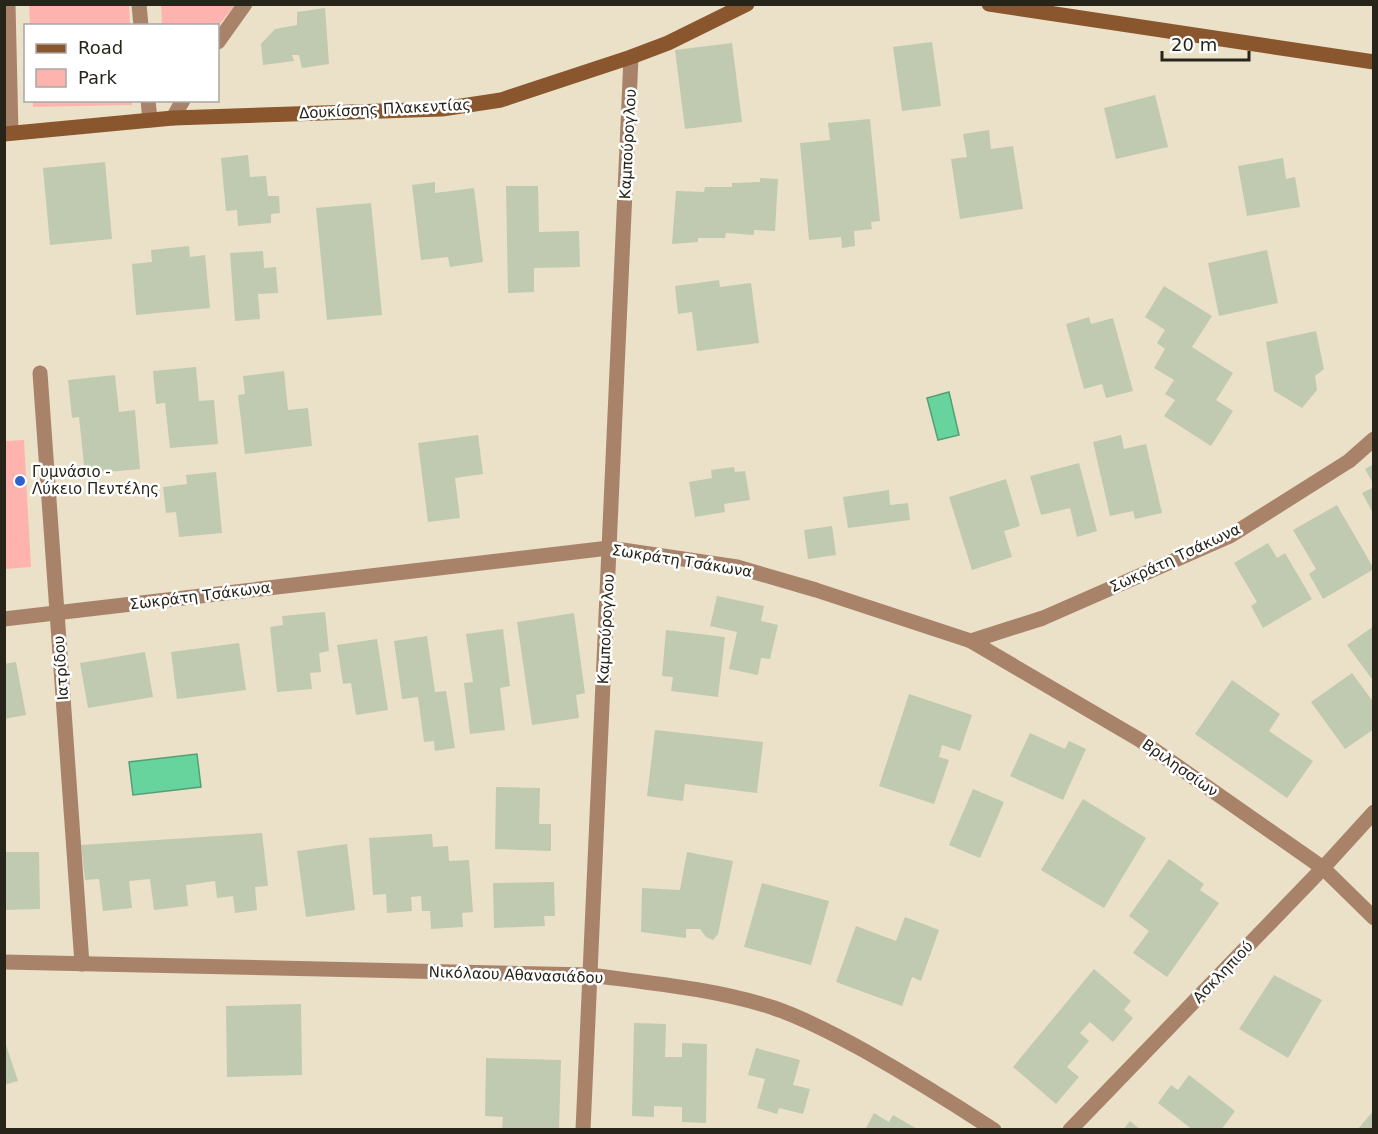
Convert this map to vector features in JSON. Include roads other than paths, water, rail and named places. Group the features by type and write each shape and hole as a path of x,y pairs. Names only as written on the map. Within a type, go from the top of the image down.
{"main road":[{"name":"Δουκίσσης Πλακεντίας","path":"8,134 173,118 442,109 476,105 632,57 668,43 747,4"},
{"path":"989,4 1374,62"}],"street":[{"path":"8,4 8,134"},
{"path":"139,4 141,24"},
{"path":"219,41 245,4"},
{"name":"Καμπούρογλου","path":"583,1130 632,57"},
{"path":"148,102 150,120"},
{"path":"173,118 182,102"},
{"name":"Ιατρίδου","path":"40,373 82,964"},
{"name":"Σωκράτη Τσάκωνα","path":"4,619 609,548 736,567 816,590 971,641 1043,618 1230,536 1348,461 1374,439"},
{"name":"Βριλησσίων","path":"971,641 1140,740 1323,868 1374,918"},
{"name":"Ασκληπιού","path":"1070,1130 1323,868 1374,812"},
{"name":"Νικόλαου Αθανασιάδου","path":"4,962 590,975 664,985 774,1008 822,1028 914,1079 994,1130"}],"place":[{"name":"Γυμνάσιο - Λύκειο Πεντέλης","path":"20,481"}]}
